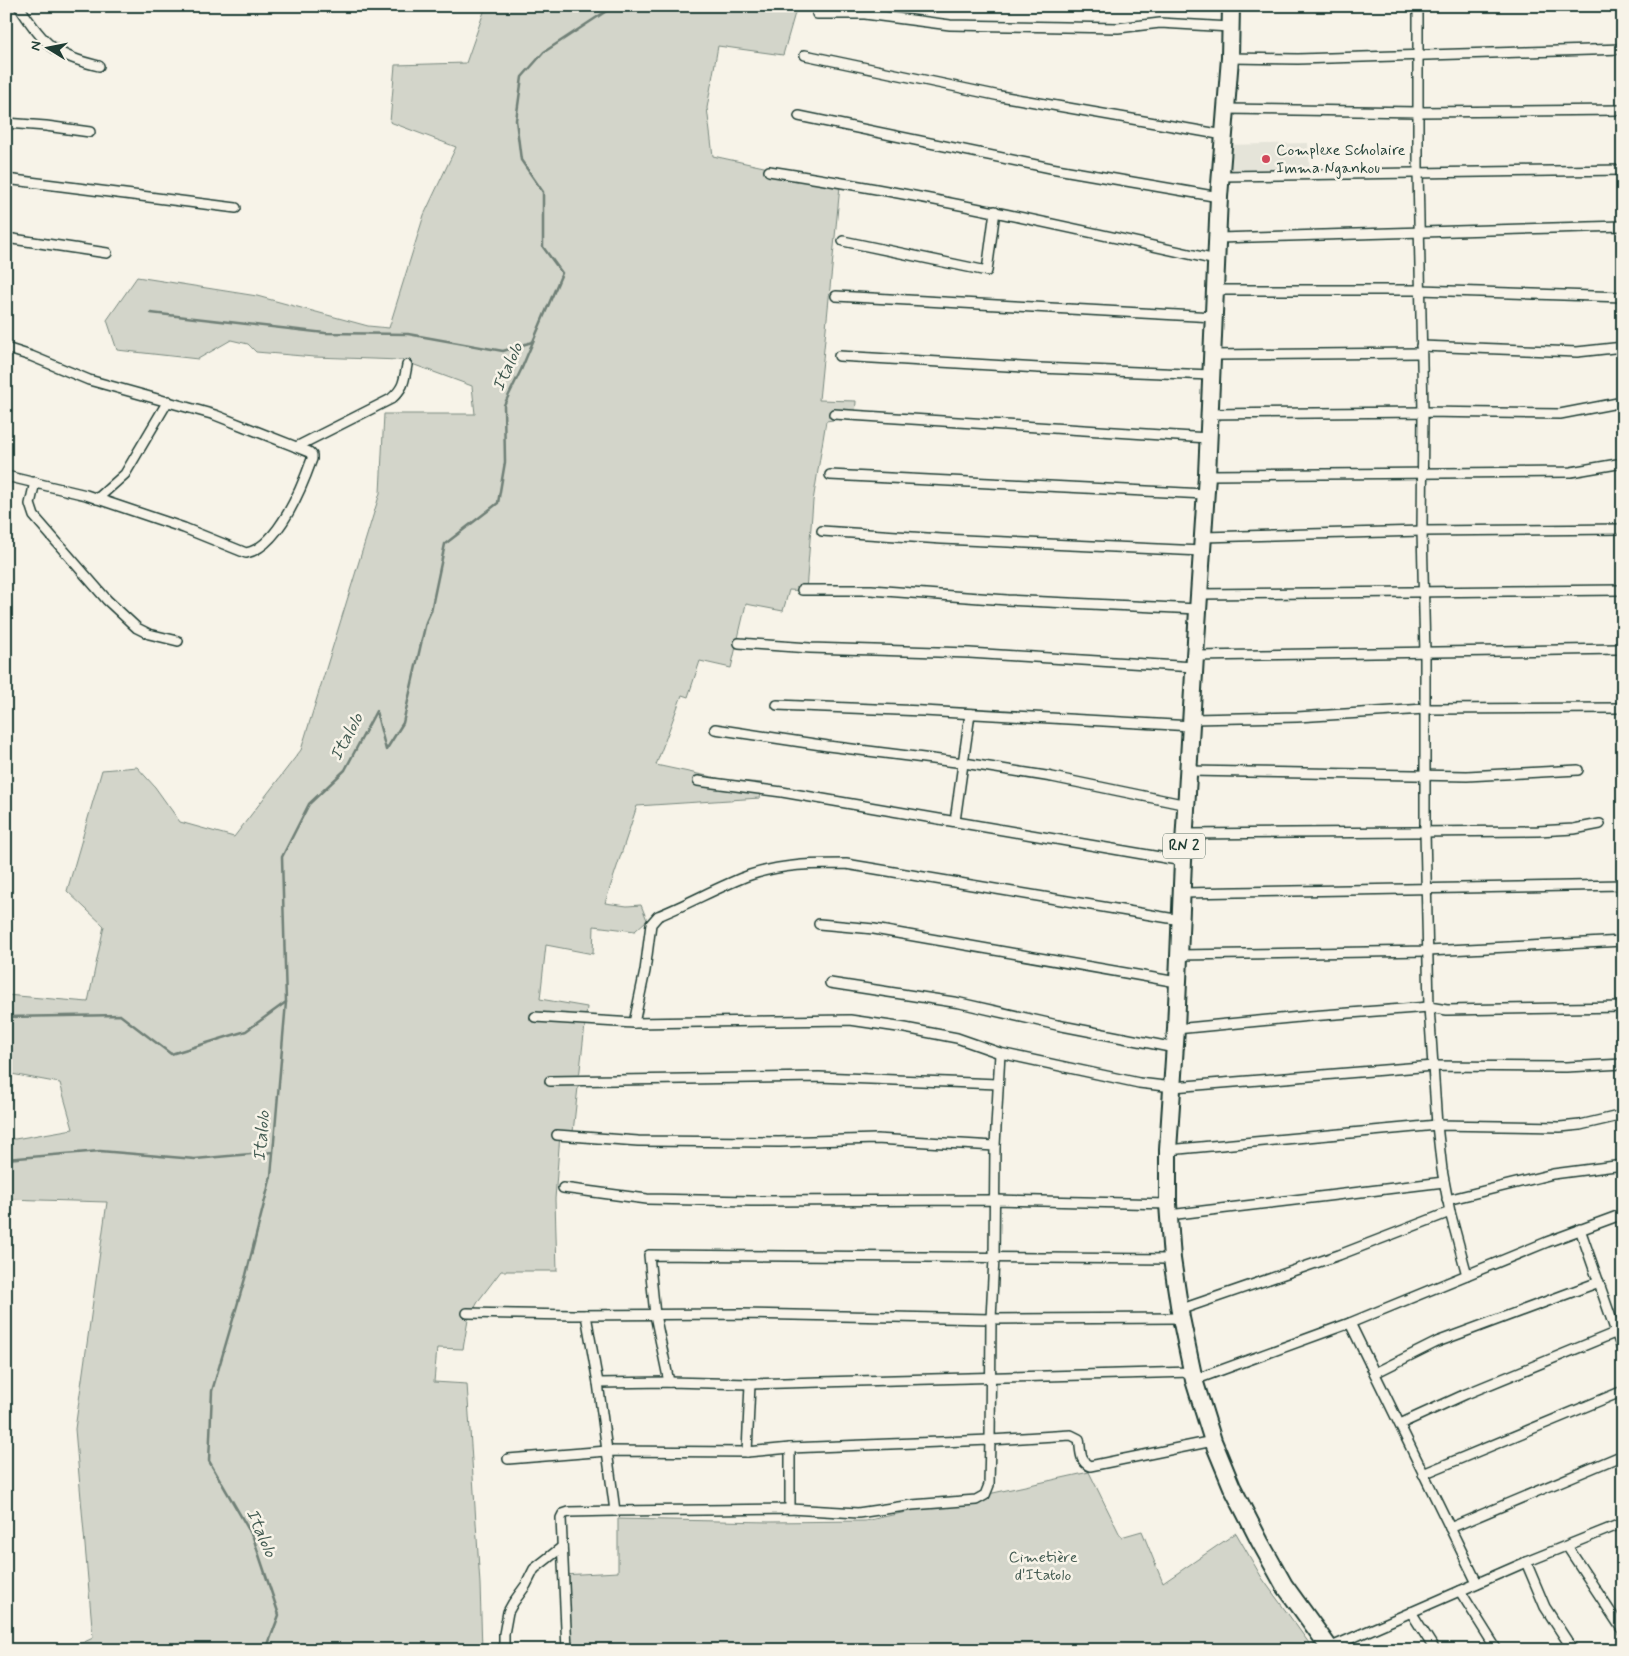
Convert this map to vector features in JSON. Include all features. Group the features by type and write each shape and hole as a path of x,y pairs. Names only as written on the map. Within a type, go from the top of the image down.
{"highway":[{"name":"RN 2","path":"1231,6 1230,58 1219,197 1206,494 1188,771 1173,1087 1168,1150 1169,1210 1172,1259 1180,1314 1193,1376 1213,1441 1232,1487 1284,1585 1330,1649"}],"street":[{"path":"19,6 44,42 60,53 99,66"},
{"path":"1418,6 1418,232 1423,412 1422,531 1426,653 1425,831 1429,1007 1437,1125 1444,1182 1467,1275"},
{"path":"817,14 866,10 950,25 1124,28 1160,24 1230,28"},
{"path":"1230,58 1298,59 1623,49"},
{"path":"804,55 1000,96 1224,135"},
{"path":"1226,109 1417,112 1623,110"},
{"path":"799,116 1051,168 1219,197"},
{"path":"6,123 90,132"},
{"path":"1222,176 1623,170"},
{"path":"769,171 843,182 995,211 1216,260"},
{"path":"6,179 236,208"},
{"path":"843,240 988,271 995,211"},
{"path":"1218,238 1623,226"},
{"path":"6,238 107,253"},
{"path":"1215,290 1420,290 1623,297"},
{"path":"836,296 1214,317"},
{"path":"1213,355 1421,350 1577,352 1623,347"},
{"path":"6,348 31,356 89,380 215,415 312,455 305,478 294,503 280,525 262,546 253,552 241,552 184,528 97,499 36,482 6,476"},
{"path":"839,356 1039,368 1211,374"},
{"path":"296,447 391,399 400,391 404,382 407,364"},
{"path":"97,499 125,474 168,401"},
{"path":"1209,414 1423,412 1560,414 1623,402"},
{"path":"834,414 1208,438"},
{"path":"1207,475 1571,472 1623,464"},
{"path":"830,475 1206,494"},
{"path":"36,482 30,504 34,516 107,600 137,628 149,634 178,641"},
{"path":"822,531 942,539 1202,544 1422,531 1623,529"},
{"path":"802,590 871,590 1007,600 1198,602 1425,592 1623,590"},
{"path":"739,643 810,648 1195,662 1426,653 1618,649"},
{"path":"777,705 1192,723 1425,709 1623,708"},
{"path":"955,821 970,714"},
{"path":"715,729 1052,777 1187,805"},
{"path":"1188,771 1467,776 1578,770"},
{"path":"698,781 782,792 1183,861"},
{"path":"1185,834 1538,831 1574,829 1600,824"},
{"path":"634,1023 645,971 651,924 658,916 750,875 794,865 806,863 846,864 1181,920"},
{"path":"1183,893 1623,885"},
{"path":"819,924 874,929 1177,982"},
{"path":"1179,955 1428,951 1623,941"},
{"path":"830,983 960,1003 1057,1025 1175,1048"},
{"path":"1176,1029 1429,1007 1447,1010 1623,1007"},
{"path":"535,1017 634,1023 850,1020 957,1038 1000,1053 1139,1083 1173,1087 1433,1066 1566,1067 1623,1064"},
{"path":"567,1650 561,1518 569,1512 790,1509 858,1513 912,1504 976,1500 988,1491 995,1146 1000,1053"},
{"path":"550,1081 819,1077 998,1084"},
{"path":"1168,1150 1437,1125 1560,1127 1580,1125 1623,1115"},
{"path":"557,1135 647,1141 779,1142 876,1139 995,1146"},
{"path":"1448,1200 1553,1174 1623,1165"},
{"path":"563,1188 647,1199 751,1201 995,1200 1169,1210 1444,1182"},
{"path":"467,1313 586,1315 739,1314 991,1319 1180,1314 1450,1212"},
{"path":"598,1383 750,1384 991,1378 1193,1376 1350,1322 1580,1229 1623,1214"},
{"path":"1580,1229 1623,1352"},
{"path":"669,1382 655,1315 649,1255 1172,1259"},
{"path":"1375,1373 1437,1342 1599,1282"},
{"path":"586,1315 598,1383 615,1511"},
{"path":"1350,1322 1477,1583"},
{"path":"1400,1424 1466,1394 1616,1332"},
{"path":"746,1452 750,1384"},
{"path":"1423,1474 1623,1391"},
{"path":"508,1459 608,1451 746,1452 790,1448 1076,1436 1079,1439 1082,1460 1086,1465 1090,1466 1213,1441"},
{"path":"790,1448 790,1509"},
{"path":"1450,1528 1623,1455"},
{"path":"1330,1649 1477,1583 1623,1523"},
{"path":"1567,1546 1623,1631"},
{"path":"504,1650 504,1634 508,1612 513,1603 526,1585 534,1569 562,1547"},
{"path":"1526,1562 1545,1607 1572,1650"},
{"path":"1460,1591 1497,1650"},
{"path":"1410,1612 1435,1650"}],"shaded area":[{"name":"Complexe Scholaire Imma Ngankou","path":"1308,143 1310,174 1222,176 1224,145"}],"green space":[{"path":"486,6 797,6 783,55 718,46 707,108 713,156 810,177 840,186 819,400 856,401 855,417 826,421 813,501 806,591 789,590 783,611 746,604 731,668 700,661 688,697 682,695 656,765 726,780 763,783 760,798 637,806 605,903 627,906 641,905 647,920 635,931 594,926 593,954 546,945 540,999 587,1007 573,1132 560,1134 555,1199 557,1271 501,1271 479,1300 468,1320 463,1349 437,1348 434,1382 467,1384 480,1584 482,1650 67,1650 93,1638 75,1429 107,1202 6,1199 6,1138 15,1139 73,1129 60,1083 6,1073 6,995 88,1002 104,926 67,891 102,770 137,767 155,787 180,822 234,837 301,750 380,493 384,414 475,414 472,386 401,360 314,357 256,352 248,344 231,340 198,359 117,350 107,320 137,277 257,296 368,326 389,328 424,215 456,147 390,122 395,65 466,63"},
{"name":"Cimetière d'Itatolo","path":"1089,1472 1121,1537 1142,1531 1163,1583 1236,1533 1262,1578 1314,1650 569,1650 562,1575 618,1572 618,1519 769,1522 865,1521"}],"waterway":[{"name":"Italolo","path":"266,1650 279,1615 253,1537 209,1461 212,1391 246,1275 271,1176 286,1002 282,857 309,804 345,770 376,711 386,750 403,723 426,622 431,611 445,544 498,503 505,462 504,405 562,273 543,247 543,192 521,160 516,120 522,77 544,52 614,6"},
{"path":"151,313 325,333 408,334 503,351 532,342"},
{"path":"6,1017 120,1015 171,1054 246,1031 286,1002"},
{"path":"6,1159 100,1151 195,1159 273,1152"}],"place":[{"name":"Complexe Scholaire Imma Ngankou","path":"1266,159"}]}
